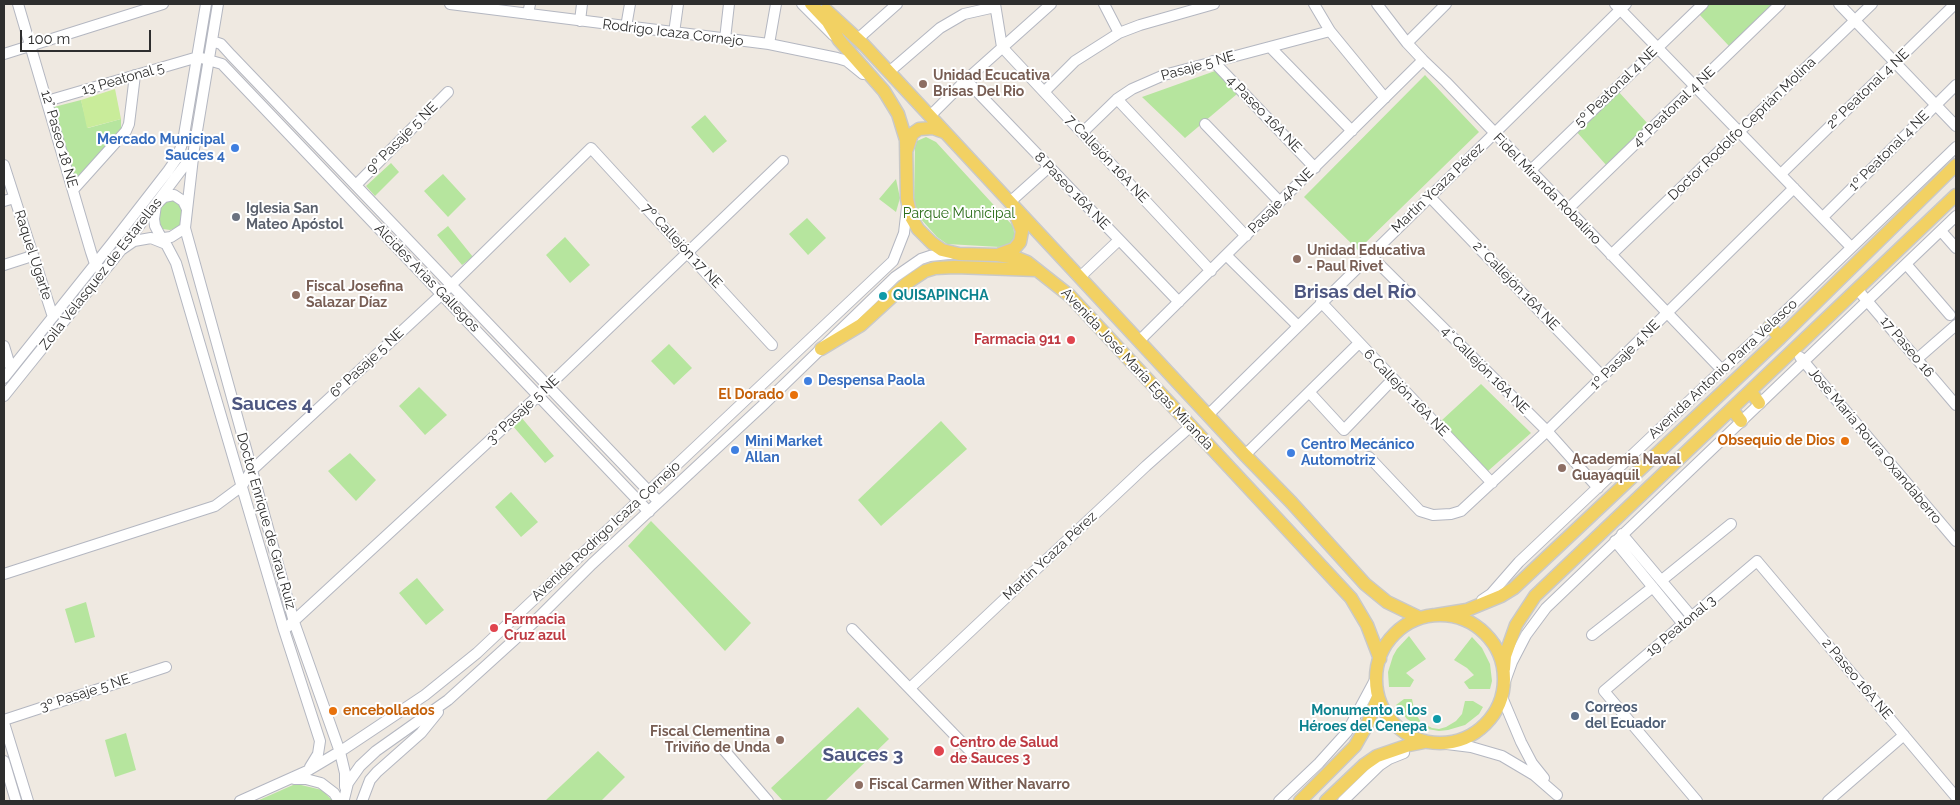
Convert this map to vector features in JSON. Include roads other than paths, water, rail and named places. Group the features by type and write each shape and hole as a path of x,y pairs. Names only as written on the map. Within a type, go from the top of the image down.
{"main road":[{"name":"Avenida José María Egas Miranda","path":"811,4 828,22 839,40 884,91 903,124 907,149 907,199 911,217 923,234 942,250 959,254 997,255 1028,262 1070,296 1351,598 1367,625 1380,659"},
{"name":"Avenida José María Egas Miranda","path":"820,4 862,40 946,134 1291,502 1364,584 1387,602 1420,618"},
{"path":"907,149 912,134 919,129 933,128 946,134"},
{"name":"Avenida Antonio Parra Velasco","path":"1436,615 1466,610 1498,598 1514,588 1780,338 1929,182 1956,165"},
{"path":"1326,801 1376,756 1409,745 1447,744 1466,739 1482,729 1494,715 1502,697 1505,656 1516,625 1535,596 1956,195"},
{"path":"997,255 1014,249 1022,237 1021,225 1011,204"},
{"path":"822,349 861,325 907,283 925,272 955,267 1038,270"},
{"path":"1770,326 1780,338"},
{"path":"1750,392 1759,403"},
{"path":"1732,408 1741,422"},
{"path":"1429,743 1404,733 1388,718 1378,698 1376,678 1380,659 1383,650 1392,636 1420,618 1436,615 1453,616 1468,622 1482,631 1499,653 1504,669"},
{"path":"1300,801 1355,746 1368,725 1378,698"}],"street":[{"name":"12° Paseo 18 NE","path":"18,4 95,264 103,272"},
{"path":"4,54 146,6 164,4"},
{"name":"Zoila Velasquez de Estarellas","path":"4,378 177,158 183,141 206,4"},
{"name":"Doctor Enrique de Grau Ruiz","path":"218,4 194,149 185,228 294,622 340,752 345,773 342,800"},
{"name":"Rodrigo Icaza Cornejo","path":"450,4 529,9 580,21 769,44 818,53 847,61 884,91"},
{"path":"580,21 582,4"},
{"path":"626,27 630,4"},
{"path":"674,33 678,4"},
{"path":"725,39 729,4"},
{"path":"769,44 776,4"},
{"path":"802,4 839,40"},
{"path":"829,4 862,40 896,4"},
{"path":"930,116 966,80 1051,4"},
{"path":"1104,4 1119,33"},
{"path":"1044,92 1075,61 1119,33 1208,4"},
{"path":"1314,4 1330,31 1385,98"},
{"name":"Fidel Miranda Robalino","path":"1377,4 1423,60 1722,370"},
{"path":"1407,42 1446,4"},
{"name":"5º Peatonal 4 NE","path":"1530,170 1703,4"},
{"name":"4º Peatonal 4 NE","path":"1568,210 1780,4"},
{"path":"1839,4 1956,126"},
{"name":"Doctor Rodolfo Ceprián Molina","path":"1612,255 1872,4"},
{"name":"2º Peatonal 4 NE","path":"1781,174 1955,4"},
{"path":"889,72 940,28 964,14 995,5 1002,47"},
{"path":"1621,6 1850,247"},
{"name":"Martín Ycaza Pérez","path":"1208,415 1621,6"},
{"name":"Pasaje 5 NE","path":"1083,132 1117,100 1132,89 1164,75 1330,31"},
{"name":"Alcides Arias Gallegos","path":"212,41 221,44 659,502"},
{"name":"7 Callejón 16A NE","path":"1002,47 1211,271"},
{"path":"1270,47 1352,131"},
{"name":"Alcides Arias Gallegos","path":"198,57 209,59 224,66 649,512"},
{"name":"13 Peatonal 5","path":"48,101 198,57"},
{"name":"Pasaje 4A NE","path":"1139,342 1423,60"},
{"name":"4 Paseo 16A NE","path":"1212,61 1315,168"},
{"path":"73,190 126,131 129,124 135,75"},
{"name":"8 Paseo 16A NE","path":"966,80 1179,302"},
{"name":"1º Peatonal 4 NE","path":"1823,217 1956,85"},
{"name":"9º Pasaje 5 NE","path":"356,185 448,92"},
{"path":"1117,100 1246,236"},
{"path":"1205,124 1280,202"},
{"name":"Avenida Antonio Parra Velasco","path":"1466,610 1491,594 1520,562 1770,326 1850,247 1929,182 1956,146"},
{"name":"6º Pasaje 5 NE","path":"4,574 215,506 242,486 251,471 442,294 591,148"},
{"name":"7º Callejón 17 NE","path":"591,148 772,345"},
{"name":"Zoila Velasquez de Estarellas","path":"4,396 156,205 189,162 194,149"},
{"name":"3º Pasaje 5 NE","path":"284,630 549,386 783,161"},
{"name":"Raquel Ugarte","path":"4,165 9,200 32,256 53,317"},
{"path":"1011,204 1049,167"},
{"name":"1º Pasaje 4 NE","path":"1369,457 1420,511 1433,515 1451,514 1465,508 1547,431 1794,188"},
{"path":"159,240 155,226 156,205 164,197 174,195 183,200 187,210"},
{"name":"2° Callejón 16A NE","path":"1430,196 1603,376"},
{"name":"Avenida Rodrigo Icaza Cornejo","path":"240,801 286,781 340,752 425,695 477,653 892,261 904,233 907,199"},
{"path":"1504,684 1512,662 1526,635 1546,608 1956,216"},
{"path":"121,250 134,241 159,240 171,237 185,228"},
{"path":"1941,231 1956,248"},
{"name":"Doctor Enrique de Grau Ruiz","path":"159,240 176,263 284,630 320,741 318,754 306,771"},
{"path":"1080,277 1119,240"},
{"name":"Avenida Rodrigo Icaza Cornejo","path":"342,800 350,778 376,751 448,700 822,349 895,277 914,263 930,256 959,254"},
{"path":"1226,255 1298,326"},
{"name":"4° Callejón 16A NE","path":"1370,255 1547,431 1598,488"},
{"path":"4,264 32,256"},
{"path":"1906,264 1950,315"},
{"name":"17 Paseo 16","path":"1857,289 1954,399"},
{"name":"6 Callejón 16A NE","path":"1321,302 1492,483"},
{"path":"1917,359 1956,325"},
{"path":"1245,455 1359,343"},
{"path":"4,346 11,369"},
{"name":"José María Roura Oxandaberro","path":"1793,350 1956,541"},
{"path":"1310,393 1344,430 1393,380"},
{"name":"Martín Ycaza Pérez","path":"910,688 1191,426"},
{"path":"1662,580 1731,524"},
{"path":"1619,538 1662,580 1692,617"},
{"path":"1619,538 1653,587 1683,624"},
{"name":"19 Peatonal 3","path":"1697,801 1604,691 1757,561"},
{"name":"2 Paseo 16A NE","path":"1757,561 1956,797"},
{"path":"1592,635 1653,587"},
{"path":"852,629 973,754"},
{"name":"3º Pasaje 5 NE","path":"4,721 166,667"},
{"path":"1279,801 1319,763 1347,732 1376,678"},
{"path":"1502,697 1520,742 1532,763 1560,798"},
{"path":"362,801 370,780 421,733 448,700"},
{"path":"4,721 28,801"},
{"path":"1828,801 1904,735"},
{"path":"1343,801 1389,759 1429,743"},
{"path":"1447,744 1472,747 1502,756 1534,775 1560,798"},
{"path":"724,750 768,801"},
{"path":"4,761 16,801"},
{"path":"286,781 306,779 321,783 342,800"}],"place":[{"name":"Unidad Ecucativa Brisas Del Rio","path":"923,84"},
{"name":"Mercado Municipal Sauces 4","path":"235,148"},
{"name":"Iglesia San Mateo Apóstol","path":"236,217"},
{"name":"Unidad Educativa - Paul Rivet","path":"1297,259"},
{"name":"Fiscal Josefina Salazar Díaz","path":"296,295"},
{"name":"QUISAPINCHA","path":"883,296"},
{"name":"Farmacia 911","path":"1071,340"},
{"name":"Despensa Paola","path":"808,381"},
{"name":"El Dorado","path":"794,395"},
{"name":"Obsequio de Dios","path":"1845,441"},
{"name":"Mini Market Allan","path":"735,450"},
{"name":"Centro Mecánico Automotriz","path":"1291,453"},
{"name":"Academia Naval Guayaquil","path":"1562,468"},
{"name":"Farmacia Cruz azul","path":"494,628"},
{"name":"encebollados","path":"333,711"},
{"name":"Correos del Ecuador","path":"1575,716"},
{"name":"Monumento a los Héroes del Cenepa","path":"1437,719"},
{"name":"Fiscal Clementina Triviño de Unda","path":"780,740"},
{"name":"Centro de Salud de Sauces 3","path":"939,751"},
{"name":"Fiscal Carmen Wither Navarro","path":"859,785"}],"district":[{"name":"Brisas del Río","path":"1355,292"},
{"name":"Sauces 4","path":"272,404"},
{"name":"Sauces 3","path":"863,755"}],"park label":[{"name":"Parque Municipal","path":"959,214"}]}
